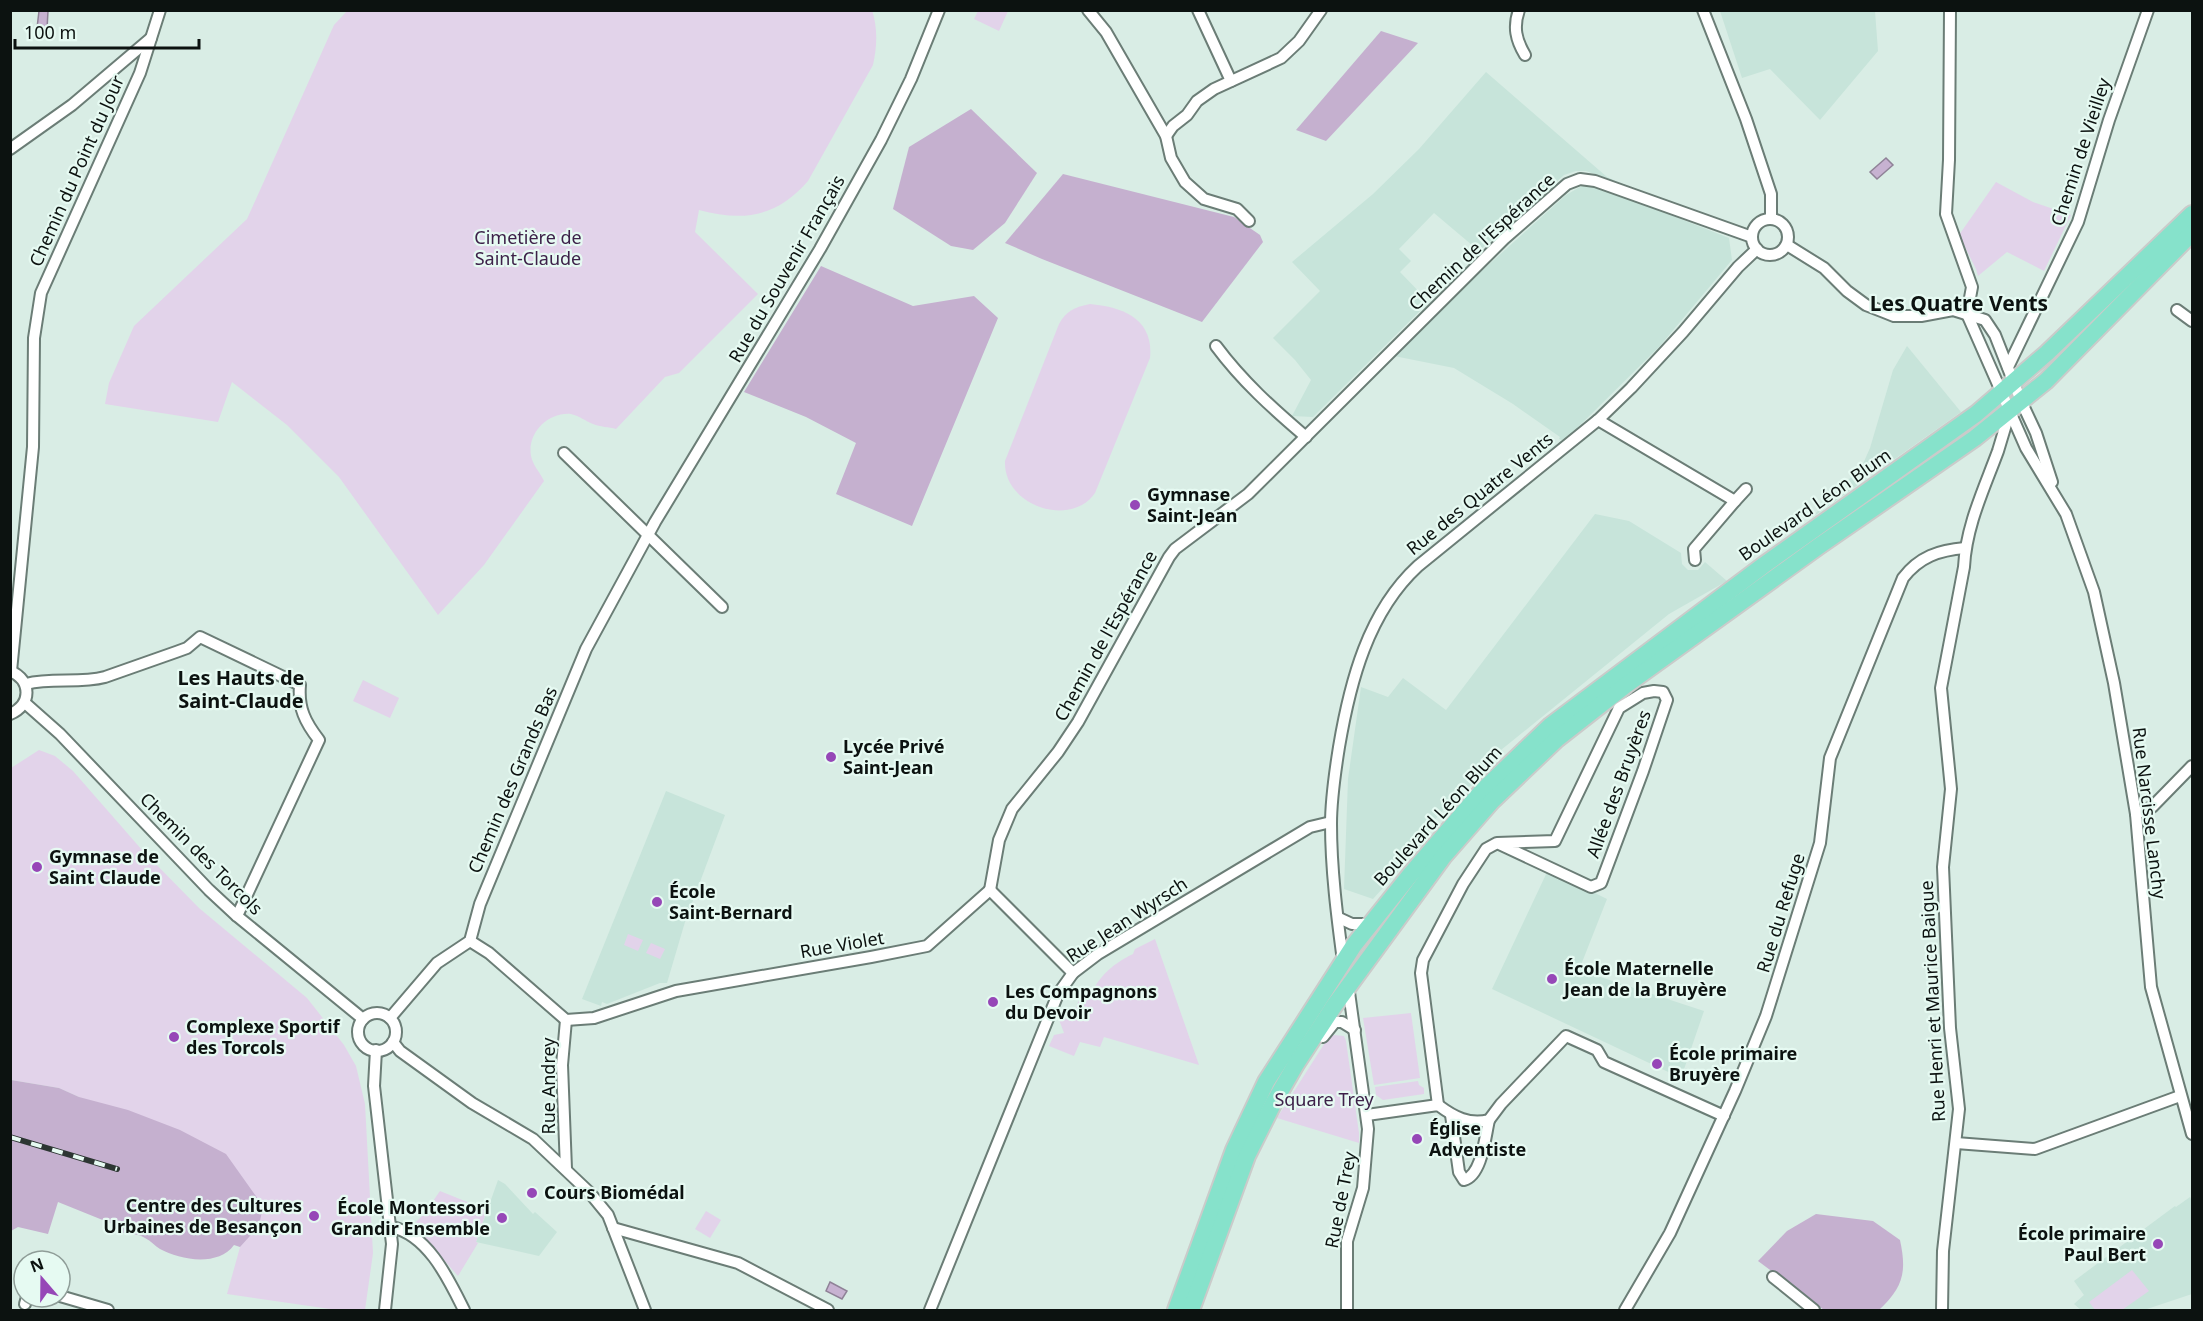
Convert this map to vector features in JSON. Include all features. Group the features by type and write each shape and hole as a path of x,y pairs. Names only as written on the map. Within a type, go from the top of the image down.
{"main road":[{"name":"Boulevard Léon Blum","path":"1176,1311 1234,1150 1266,1082 1343,960 1369,924 1482,791 1550,726 1764,565 1953,431 2193,214"},
{"name":"Boulevard Léon Blum","path":"1191,1311 1247,1156 1296,1064 1348,987 1443,857 1491,801 1557,739 1626,685 1975,438 2016,406 2050,377 2193,233"}],"street":[{"name":"Chemin du Point du Jour","path":"11,671 33,447 34,338 40,293 140,73 160,10"},
{"name":"Rue du Souvenir Français","path":"648,536 820,249 875,150 911,79 939,10"},
{"path":"1088,10 1106,32 1166,136 1171,158 1185,182 1204,199 1237,209 1249,221"},
{"path":"1198,10 1231,81"},
{"path":"1166,136 1197,101 1231,81 1281,58 1299,41 1321,10"},
{"path":"1519,10 1515,27 1519,46 1525,55"},
{"path":"1703,10 1725,64 1768,185 1772,201 1771,219"},
{"path":"1950,10 1949,160 1946,214 1972,287 1967,314 2008,380 2016,406"},
{"name":"Chemin de Vieilley","path":"2008,380 2078,222 2109,120 2148,10"},
{"path":"10,149 72,105 153,36"},
{"path":"122,62 140,73"},
{"name":"Chemin de l'Espérance","path":"990,890 999,840 1012,810 1058,752 1078,722 1169,557 1182,543 1248,494 1503,239 1567,184 1580,179 1595,181 1752,237"},
{"path":"1771,219 1786,228 1787,244 1784,250 1767,255 1757,249 1752,237 1756,226 1771,219"},
{"path":"1787,244 1824,268 1847,291 1866,305 1894,316 1921,316 1953,310 1985,320 1995,335 2016,406"},
{"name":"Rue des Quatre Vents","path":"1331,822 1335,775 1346,704 1353,676 1375,625 1400,582 1598,420 1639,380 1738,267 1757,249"},
{"path":"2177,310 2193,321"},
{"path":"1216,346 1233,369 1270,407 1306,437"},
{"name":"Rue Narcisse Lanchy","path":"2016,406 2036,433 2058,499 2066,514 2094,592 2114,683 2136,814 2151,987 2180,1096 2193,1134"},
{"name":"Rue Henri et Maurice Baigue","path":"1942,1311 1943,1251 1959,1109 1951,1051 1943,867 1951,789 1941,688 1964,567 1965,548 1976,506 2016,406"},
{"path":"1598,420 1735,501"},
{"path":"564,453 722,607"},
{"path":"1695,560 1694,549 1746,489"},
{"name":"Chemin des Grands Bas","path":"470,941 480,903 586,649 648,536"},
{"name":"Rue du Refuge","path":"1625,1311 1670,1233 1724,1116 1766,1016 1820,843 1830,758 1904,578 1919,560 1937,552 1965,548"},
{"path":"26,684 44,680 99,678 187,648 200,637 300,685 299,701 303,715 319,740 237,916"},
{"path":"10,714 16,712 25,703 27,697 26,684 11,671"},
{"name":"Allée des Bruyères","path":"1663,692 1667,700 1644,771 1601,883 1591,887 1497,843 1555,841 1619,708 1643,693 1663,692"},
{"name":"Chemin des Torcols","path":"25,703 60,734 209,890 237,916 363,1019"},
{"path":"2136,814 2152,807 2193,766"},
{"name":"Rue de Trey","path":"1331,822 1332,863 1343,960 1367,1115 1368,1152 1363,1188 1347,1241 1347,1311"},
{"name":"Rue Jean Wyrsch","path":"930,1311 1058,994 1073,973 1134,932 1310,827 1331,822"},
{"path":"1438,1105 1421,973 1423,960 1463,884 1485,849 1497,843"},
{"path":"990,890 1073,973"},
{"name":"Rue Violet","path":"566,1020 594,1018 676,991 927,946 990,890"},
{"path":"1339,918 1352,924 1369,924"},
{"path":"390,1018 437,963 470,941"},
{"name":"Rue Andrey","path":"470,941 489,953 566,1020 562,1065 566,1169"},
{"path":"379,1013 390,1018 395,1027 393,1042 388,1047 376,1050 365,1046 358,1030 363,1019 368,1015 379,1013"},
{"name":"Boulevard Léon Blum","path":"1273,1104 1335,1022 1342,1022 1354,1030"},
{"path":"1452,1115 1459,1172 1464,1180 1471,1178 1477,1170 1489,1120 1501,1104 1566,1036 1597,1050 1604,1062 1724,1116"},
{"name":"Rue Andrey","path":"393,1042 400,1051 472,1103 533,1139 566,1169 603,1208 645,1311"},
{"path":"376,1050 374,1086 392,1252 385,1311"},
{"path":"1956,1143 2035,1149 2180,1096"},
{"path":"1367,1115 1438,1105 1452,1115 1469,1122 1478,1123 1489,1120"},
{"path":"391,1227 411,1234 440,1266 464,1311"},
{"path":"613,1228 738,1263 828,1311"},
{"path":"1773,1277 1814,1311"},
{"path":"72,1300 103,1310"}],"shaded area":[{"path":"39,11 48,11 47,29 37,28"},
{"path":"1720,11 1875,11 1878,51 1820,120 1770,69 1742,78"},
{"path":"1381,31 1418,43 1326,141 1296,130"},
{"path":"1486,72 1607,177 1620,183 1586,171 1564,175 1479,251 1434,213 1399,249 1411,261 1400,272 1429,302 1313,417 1292,416 1311,380 1273,338 1320,291 1292,262 1373,194 1419,149"},
{"path":"971,109 1037,173 1005,223 973,250 951,246 893,209 909,147"},
{"path":"1886,158 1893,165 1877,179 1870,172"},
{"path":"1063,174 1234,217 1260,235 1263,242 1202,322 1005,243"},
{"path":"1585,184 1597,186 1729,238 1732,260 1659,347 1564,441 1513,404 1454,368 1394,356 1475,277 1566,195"},
{"path":"821,266 913,306 974,296 998,318 912,526 836,494 856,443 806,417 744,392"},
{"path":"1907,346 1961,412 1810,519 1862,466 1870,448 1893,370"},
{"path":"1595,514 1629,521 1681,553 1682,564 1688,570 1698,570 1705,562 1727,581 1669,614 1501,750 1504,753 1474,784 1460,791 1431,824 1426,840 1373,899 1344,889 1348,779 1361,687 1388,697 1403,678 1446,710"},
{"name":"École Saint-Bernard","path":"666,791 725,815 685,922 667,983 660,983 607,1004 602,1002 601,1006 582,999"},
{"name":"École Maternelle Jean de la Bruyère","path":"1548,870 1607,899 1579,970 1704,1011 1681,1078 1492,989"},
{"path":"11,1080 59,1088 79,1097 128,1110 180,1130 226,1154 263,1206 259,1226 240,1247 234,1245 227,1252 209,1259 188,1258 168,1253 138,1235 113,1232 115,1225 58,1202 48,1234 18,1227 11,1231"},
{"path":"498,1180 505,1184 533,1214 535,1212 557,1232 539,1256 476,1242"},
{"name":"École primaire Paul Bert","path":"2190,1197 2192,1201 2192,1294 2144,1310 2081,1310 2074,1304 2084,1295 2074,1281"},
{"path":"1816,1214 1873,1221 1900,1240 1903,1262 1901,1279 1893,1294 1879,1310 1824,1310 1758,1261 1787,1231"},
{"path":"830,1282 847,1291 842,1299 826,1291"}],"green space":[{"name":"Cimetière de Saint-Claude","path":"872,10 875,24 876,45 873,65 808,181 784,202 758,213 730,216 699,210 695,232 758,294 679,373 665,377 616,429 590,423 571,414 554,416 541,426 532,439 531,456 544,481 484,565 438,615 339,477 287,425 232,382 218,422 105,404 109,383 134,326 247,219 334,25 347,11"},
{"path":"978,10 1008,11 999,31 974,19"},
{"path":"1996,182 2033,202 2071,215 2044,271 2007,252 1978,276 1959,235"},
{"path":"1090,304 1114,308 1134,318 1147,334 1150,358 1095,493 1084,504 1070,509 1055,510 1040,507 1026,500 1015,490 1007,476 1005,461 1059,324 1072,310"},
{"path":"363,680 399,698 390,718 353,701"},
{"name":"Complexe Sportif des Torcols","path":"39,750 55,756 73,771 142,850 199,908 307,998 344,1045 356,1066 365,1104 373,1253 365,1310 337,1310 227,1294 254,1197 101,1120 79,1097 59,1088 11,1080 11,768"},
{"path":"628,934 643,940 638,951 624,945"},
{"path":"1155,939 1199,1065 1104,1037 1100,1047 1080,1042 1074,1056 1049,1046 1054,1035 1064,1033 1058,1017 1071,1020 1084,988 1092,991 1114,965 1133,954 1135,949"},
{"path":"651,943 665,949 660,959 646,953"},
{"path":"1411,1013 1420,1078 1374,1085 1363,1018"},
{"name":"Square Trey","path":"1334,1035 1344,1036 1346,1041 1359,1143 1277,1118 1328,1038"},
{"path":"1418,1081 1419,1085 1424,1088 1424,1094 1383,1100 1376,1095 1375,1087"},
{"path":"440,1191 487,1210 476,1242 478,1243 458,1276 413,1225"},
{"path":"706,1211 721,1220 710,1238 695,1229"},
{"path":"2132,1270 2149,1291 2122,1310 2095,1310 2089,1302"}],"railway":[{"path":"10,1137 117,1169"}],"place":[{"name":"Gymnase Saint-Jean","path":"1135,505"},
{"name":"Lycée Privé Saint-Jean","path":"831,757"},
{"name":"Gymnase de Saint Claude","path":"37,867"},
{"name":"École Saint-Bernard","path":"657,902"},
{"name":"École Maternelle Jean de la Bruyère","path":"1552,979"},
{"name":"Les Compagnons du Devoir","path":"993,1002"},
{"name":"Complexe Sportif des Torcols","path":"174,1037"},
{"name":"École primaire Bruyère","path":"1657,1064"},
{"name":"Église Adventiste","path":"1417,1139"},
{"name":"Cours Biomédal","path":"532,1193"},
{"name":"Centre des Cultures Urbaines de Besançon","path":"314,1216"},
{"name":"École Montessori Grandir Ensemble","path":"502,1218"},
{"name":"École primaire Paul Bert","path":"2158,1244"}],"district":[{"name":"Les Quatre Vents","path":"1959,304"},
{"name":"Les Hauts de Saint-Claude","path":"241,690"}]}
